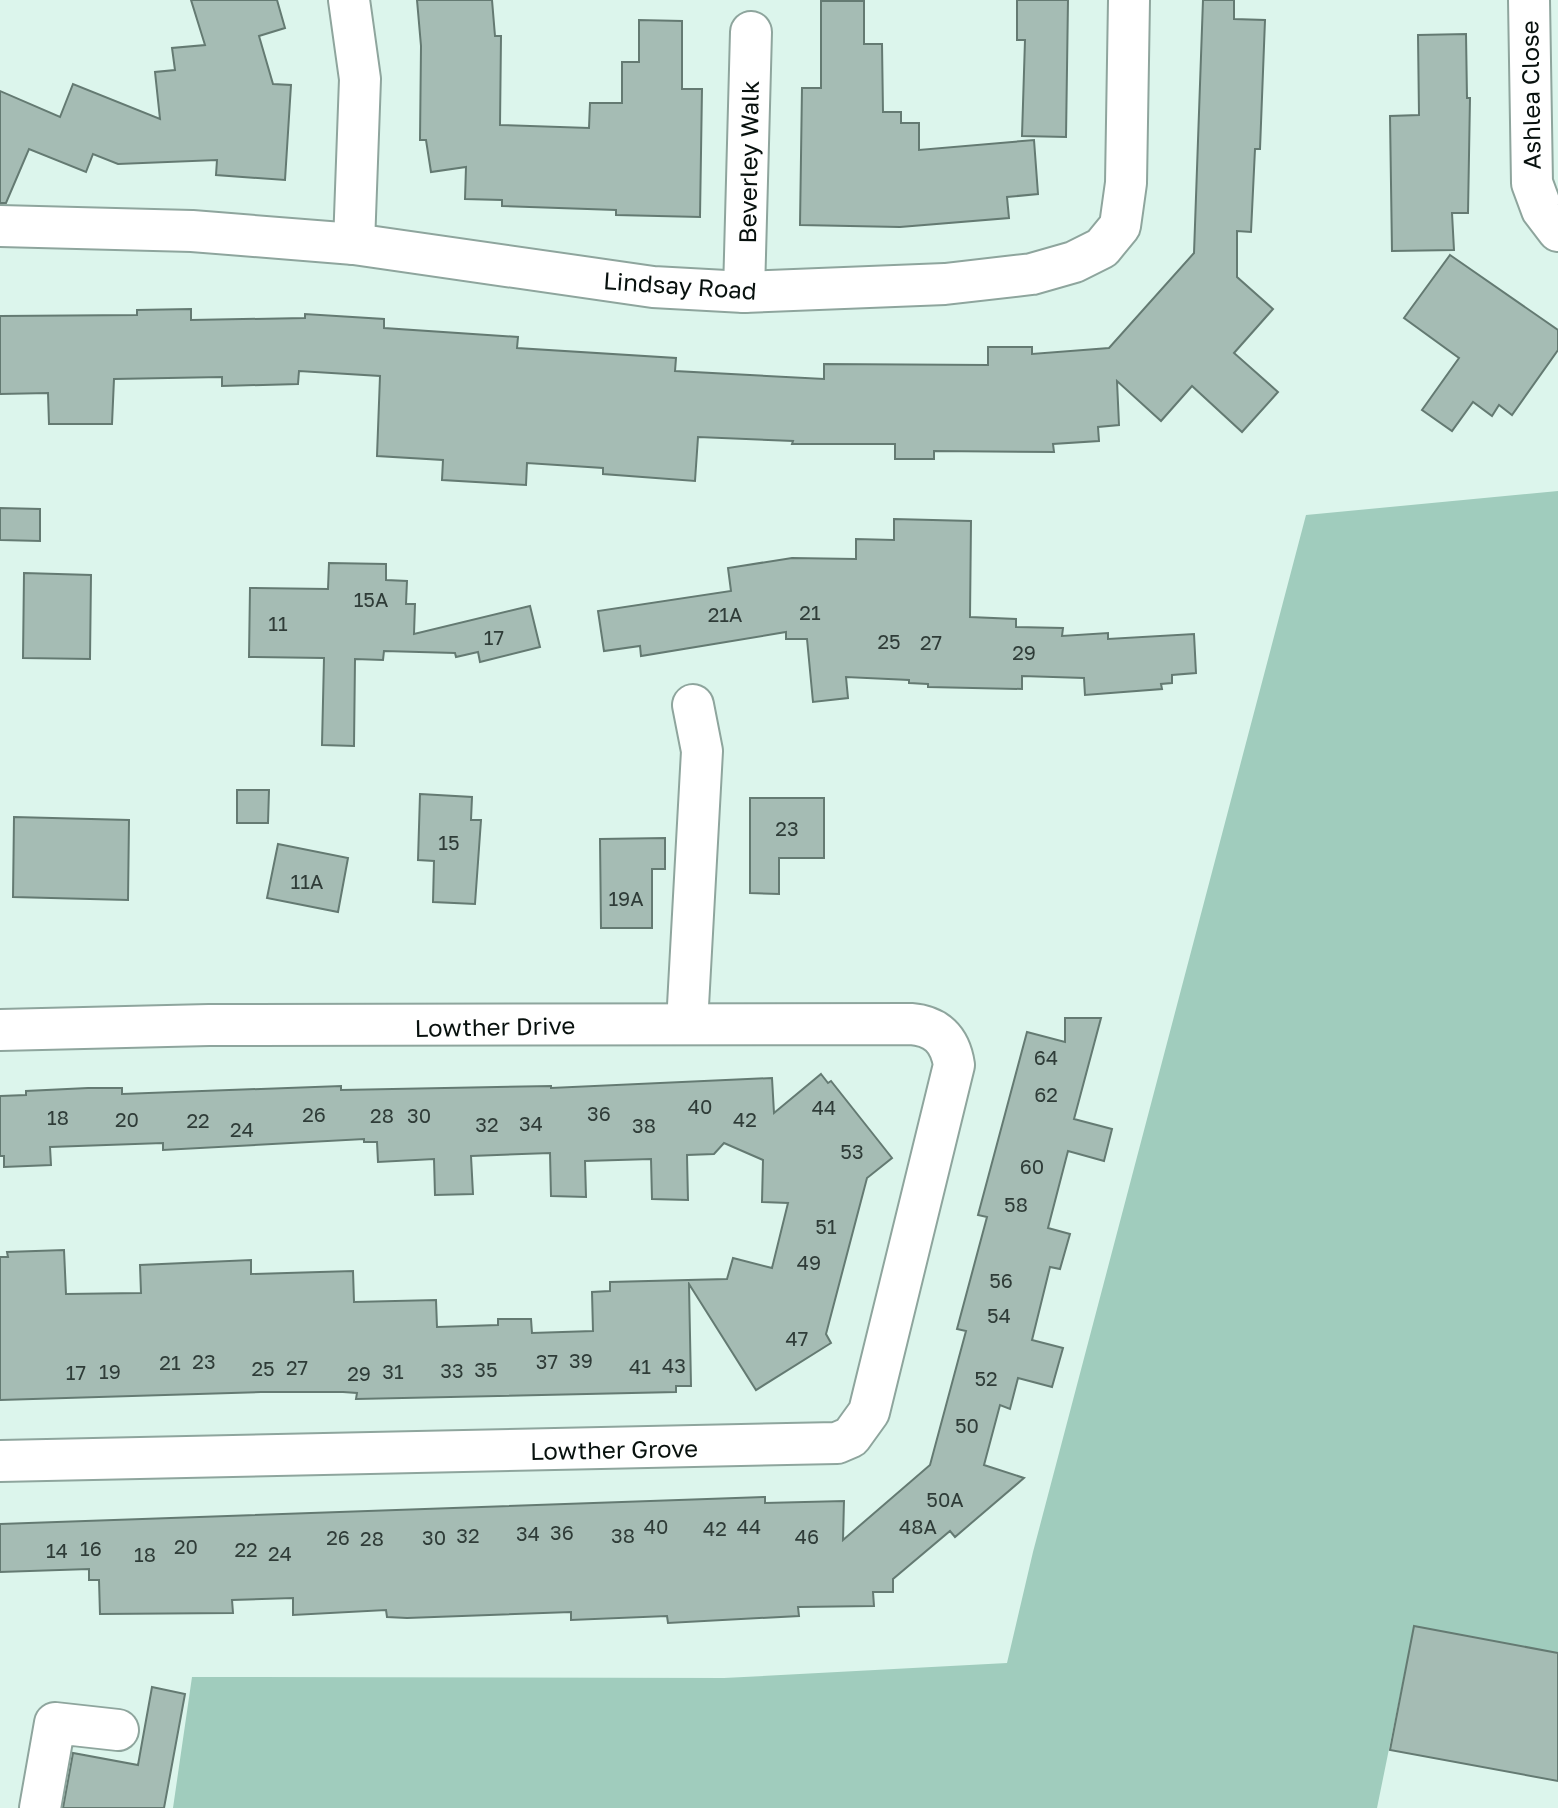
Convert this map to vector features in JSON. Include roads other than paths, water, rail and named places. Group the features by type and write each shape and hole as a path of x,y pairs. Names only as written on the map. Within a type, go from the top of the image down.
{"street":[{"path":"349,0 360,79 354,244"},
{"name":"Lindsay Road","path":"0,226 192,231 354,244 653,287 744,292 810,292 1003,277 1074,262 1102,248 1120,226 1126,183 1129,0"},
{"name":"Ashlea Close","path":"1529,0 1532,183 1542,210 1558,231"},
{"name":"Beverley Walk","path":"744,292 751,32"},
{"path":"687,1024 702,751 693,705"},
{"name":"Lowther Drive","path":"0,1030 924,1025 936,1031 952,1051 951,1078"},
{"name":"Lowther Grove","path":"0,1461 837,1443 851,1437 869,1412 951,1078"},
{"path":"40,1808 55,1723 118,1730"}]}
